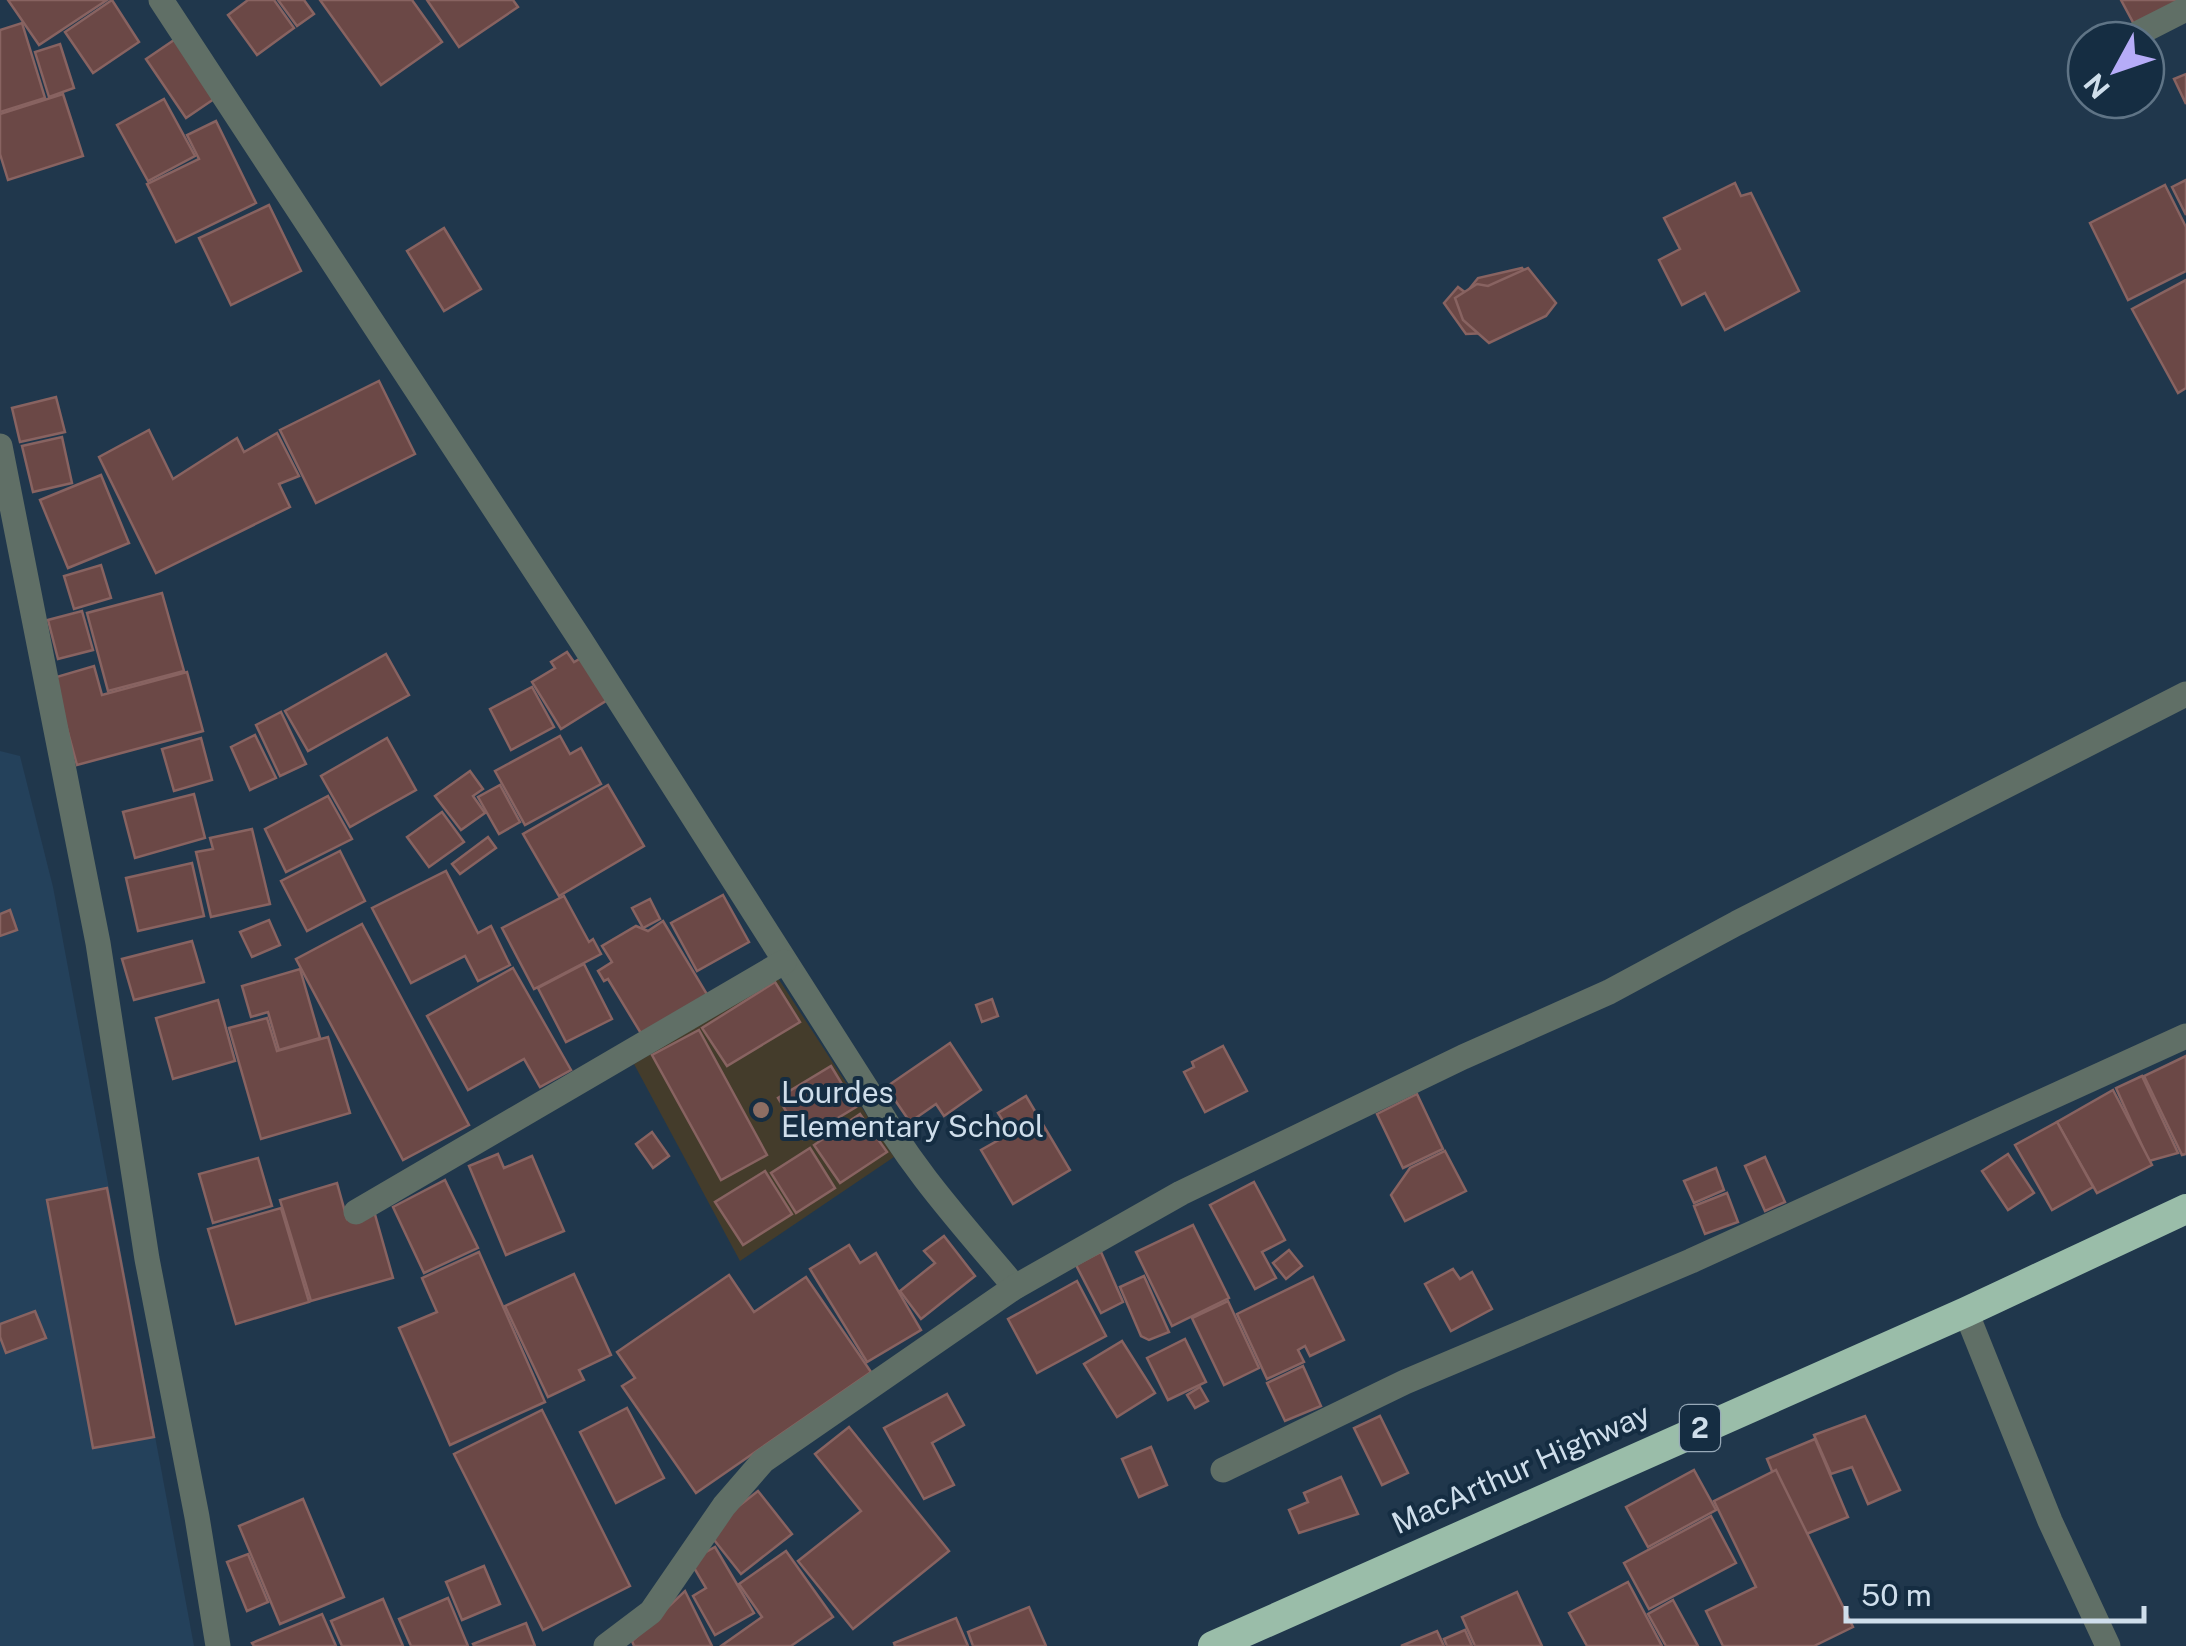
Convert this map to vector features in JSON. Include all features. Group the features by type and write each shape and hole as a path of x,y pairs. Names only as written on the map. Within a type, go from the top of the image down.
{"highway":[{"name":"MacArthur Highway","path":"1213,1646 1966,1312 2186,1209"}],"street":[{"path":"161,0 580,639 868,1091 892,1136 934,1192 1016,1287"},
{"path":"0,446 98,944 147,1258 218,1646"},
{"path":"606,1646 651,1612 724,1506 763,1461 1016,1287 1181,1193 1463,1057 1609,992 1736,923 2186,694"},
{"path":"356,1212 784,962"},
{"path":"1223,1470 1406,1382 1691,1261 2186,1036"},
{"path":"1966,1312 2050,1521 2108,1646"}],"shaded area":[{"path":"0,751 20,756 53,887 194,1646 0,1646"},
{"name":"Lourdes Elementary School","path":"778,978 894,1157 740,1261 634,1064"}],"building":[{"path":"8,0 107,0 39,45"},
{"path":"112,0 139,42 93,73 65,32"},
{"path":"248,0 274,0 294,28 257,55 228,15"},
{"path":"278,0 304,0 314,14 297,26"},
{"path":"320,0 412,0 442,42 381,85"},
{"path":"427,0 513,0 518,7 459,47"},
{"path":"2121,0 2182,0 2146,20 2132,20"},
{"path":"22,23 45,98 0,112 0,30"},
{"path":"177,38 217,97 186,118 146,59"},
{"path":"60,44 74,88 49,97 35,52"},
{"path":"2186,74 2186,104 2174,79"},
{"path":"63,94 83,156 8,180 0,154 0,114"},
{"path":"164,99 195,156 148,181 117,125"},
{"path":"216,121 256,203 176,242 147,184 199,159 187,135"},
{"path":"2186,180 2186,215 2172,187"},
{"path":"1735,183 1741,196 1751,193 1799,291 1725,330 1705,293 1682,305 1659,260 1680,249 1664,218"},
{"path":"2165,185 2186,227 2186,271 2128,300 2090,223"},
{"path":"269,205 301,271 231,305 199,238"},
{"path":"444,228 481,289 444,311 407,251"},
{"path":"1522,268 1543,298 1530,315 1489,333 1466,334 1444,303 1458,287 1466,293 1478,278"},
{"path":"1528,268 1556,303 1546,316 1489,343 1463,320 1455,298 1477,284 1488,286"},
{"path":"2186,280 2186,388 2178,393 2132,309"},
{"path":"379,381 415,454 316,503 280,430"},
{"path":"56,397 65,432 20,442 12,408"},
{"path":"149,430 173,479 237,438 244,452 277,433 299,476 279,484 290,507 156,573 99,457"},
{"path":"62,437 72,483 33,492 22,446"},
{"path":"101,475 129,543 68,568 40,500"},
{"path":"101,565 111,598 74,609 64,576"},
{"path":"162,593 184,671 108,691 87,613"},
{"path":"82,611 93,650 58,659 48,620"},
{"path":"567,652 574,662 583,657 609,699 561,729 532,682 555,668 551,662"},
{"path":"386,654 409,695 308,751 285,711"},
{"path":"94,666 102,695 187,672 203,731 77,765 53,678"},
{"path":"532,687 554,727 511,750 490,709"},
{"path":"281,712 306,764 280,776 256,725"},
{"path":"255,735 276,778 250,790 231,747"},
{"path":"560,736 570,754 581,748 601,784 525,825 495,771"},
{"path":"201,738 212,780 174,791 162,749"},
{"path":"387,738 416,790 350,827 321,776"},
{"path":"470,771 483,789 473,796 485,813 461,830 435,796"},
{"path":"500,785 520,822 499,834 478,797"},
{"path":"608,785 644,846 559,896 523,834"},
{"path":"194,794 205,838 135,858 123,812"},
{"path":"328,796 352,839 286,872 265,829"},
{"path":"442,812 464,842 429,867 407,837"},
{"path":"252,829 270,904 211,917 196,852 213,849 210,838"},
{"path":"488,837 496,848 460,874 452,864"},
{"path":"340,851 365,901 307,931 281,881"},
{"path":"192,863 204,916 138,931 126,878"},
{"path":"446,871 478,933 491,926 510,965 478,981 465,956 411,983 372,908"},
{"path":"723,895 749,942 697,971 671,923"},
{"path":"564,896 589,942 593,939 601,954 534,989 502,928"},
{"path":"650,899 660,919 643,928 632,908"},
{"path":"10,910 17,930 0,936 0,914"},
{"path":"269,920 280,945 252,957 240,932"},
{"path":"663,921 708,996 642,1035 608,979 604,981 598,971 612,962 602,946 636,926 648,931"},
{"path":"362,924 469,1125 403,1160 296,959"},
{"path":"192,941 204,982 134,1000 122,959"},
{"path":"584,964 612,1019 566,1042 538,988"},
{"path":"513,968 571,1070 540,1087 524,1059 468,1090 427,1016"},
{"path":"300,969 320,1038 279,1050 268,1012 251,1017 242,986"},
{"path":"775,982 800,1022 727,1066 702,1028"},
{"path":"992,999 998,1016 982,1022 976,1005"},
{"path":"218,1000 235,1061 173,1079 156,1018"},
{"path":"267,1018 277,1051 328,1037 350,1113 261,1139 229,1028"},
{"path":"699,1030 767,1155 721,1180 652,1055"},
{"path":"950,1043 981,1090 944,1116 936,1104 910,1122 886,1087"},
{"path":"1223,1046 1247,1091 1205,1112 1184,1072 1194,1067 1192,1062"},
{"path":"2186,1056 2186,1154 2182,1155 2144,1076"},
{"path":"831,1066 856,1107 803,1139 778,1098"},
{"path":"2142,1076 2178,1153 2149,1161 2116,1088"},
{"path":"2113,1090 2152,1165 2097,1193 2057,1122"},
{"path":"1417,1094 1443,1149 1403,1168 1377,1114"},
{"path":"1026,1096 1070,1170 1013,1204 981,1150 1011,1133 998,1113"},
{"path":"860,1114 887,1152 840,1183 814,1145"},
{"path":"2057,1122 2093,1187 2052,1210 2015,1145"},
{"path":"652,1132 669,1156 653,1168 636,1144"},
{"path":"810,1148 835,1188 796,1213 771,1173"},
{"path":"1445,1151 1466,1191 1405,1221 1391,1195 1410,1168"},
{"path":"498,1154 504,1168 532,1156 564,1231 506,1255 469,1166"},
{"path":"2008,1154 2034,1193 2008,1210 1982,1171"},
{"path":"1765,1157 1785,1202 1765,1211 1745,1166"},
{"path":"258,1158 272,1206 213,1223 199,1174"},
{"path":"1716,1168 1724,1190 1694,1203 1684,1181"},
{"path":"765,1171 792,1214 743,1245 715,1202"},
{"path":"445,1180 478,1248 424,1273 393,1207"},
{"path":"1254,1182 1285,1240 1262,1252 1276,1278 1255,1289 1210,1205"},
{"path":"337,1183 347,1219 374,1211 393,1278 311,1301 280,1200"},
{"path":"107,1188 154,1437 93,1448 47,1200"},
{"path":"1727,1193 1738,1222 1705,1234 1694,1206"},
{"path":"281,1208 309,1302 236,1324 208,1229"},
{"path":"1193,1225 1229,1298 1172,1326 1136,1252"},
{"path":"944,1236 975,1276 921,1319 900,1291 935,1263 924,1251"},
{"path":"849,1245 860,1263 876,1253 921,1330 867,1362 810,1269"},
{"path":"1289,1250 1302,1266 1286,1279 1273,1263"},
{"path":"479,1252 545,1402 450,1445 399,1328 437,1312 422,1278"},
{"path":"1101,1252 1123,1302 1101,1313 1076,1265"},
{"path":"1453,1269 1460,1279 1472,1272 1492,1309 1451,1331 1425,1284"},
{"path":"574,1274 611,1355 579,1370 584,1380 548,1397 505,1306"},
{"path":"729,1275 754,1312 806,1277 871,1372 696,1493 622,1386 635,1378 617,1352"},
{"path":"1144,1276 1169,1332 1149,1340 1141,1336 1120,1287"},
{"path":"1313,1277 1344,1340 1310,1356 1305,1346 1298,1350 1304,1362 1267,1379 1237,1314"},
{"path":"1077,1281 1106,1336 1037,1373 1008,1319"},
{"path":"1228,1301 1259,1368 1224,1385 1192,1318"},
{"path":"35,1311 46,1338 6,1353 0,1324"},
{"path":"1185,1339 1206,1382 1168,1400 1147,1358"},
{"path":"1122,1341 1155,1393 1117,1417 1084,1364"},
{"path":"1303,1366 1321,1406 1285,1421 1267,1383"},
{"path":"1200,1387 1208,1401 1195,1408 1187,1395"},
{"path":"947,1394 964,1425 932,1443 954,1485 924,1499 884,1428"},
{"path":"627,1408 664,1478 616,1503 580,1432"},
{"path":"542,1410 630,1586 543,1630 454,1454"},
{"path":"1380,1416 1408,1473 1382,1485 1354,1428"},
{"path":"1865,1416 1900,1490 1868,1504 1852,1467 1831,1474 1814,1435"},
{"path":"849,1427 949,1551 853,1629 798,1561 861,1511 815,1454"},
{"path":"1815,1439 1848,1517 1799,1537 1767,1459"},
{"path":"1151,1447 1167,1485 1139,1497 1122,1459"},
{"path":"1694,1470 1716,1510 1648,1547 1626,1507"},
{"path":"1776,1470 1853,1627 1814,1646 1723,1646 1706,1611 1756,1587 1714,1501"},
{"path":"1341,1477 1358,1514 1299,1533 1289,1510 1308,1502 1304,1493"},
{"path":"758,1491 792,1534 741,1574 707,1531"},
{"path":"303,1499 344,1597 280,1624 239,1526"},
{"path":"1711,1516 1736,1563 1649,1609 1624,1563"},
{"path":"715,1547 754,1613 715,1635 693,1596 706,1588 690,1561"},
{"path":"786,1551 833,1617 791,1646 721,1646 762,1617 739,1584"},
{"path":"248,1554 268,1602 247,1611 227,1562"},
{"path":"484,1566 500,1604 462,1620 446,1582"},
{"path":"1628,1582 1662,1646 1587,1646 1569,1613"},
{"path":"685,1591 712,1646 634,1646 632,1641"},
{"path":"1517,1592 1542,1646 1475,1646 1462,1617"},
{"path":"448,1598 468,1646 411,1646 399,1619"},
{"path":"383,1599 403,1646 342,1646 331,1621"},
{"path":"1673,1600 1698,1646 1666,1646 1648,1614"},
{"path":"1029,1607 1046,1646 973,1646 968,1632"},
{"path":"322,1614 336,1646 252,1643"},
{"path":"956,1618 968,1646 895,1646 894,1643"},
{"path":"526,1623 535,1646 473,1644"},
{"path":"1465,1630 1472,1646 1447,1646 1444,1639"},
{"path":"1437,1631 1444,1646 1401,1646"}],"place":[{"name":"Lourdes Elementary School","path":"761,1110"}]}
